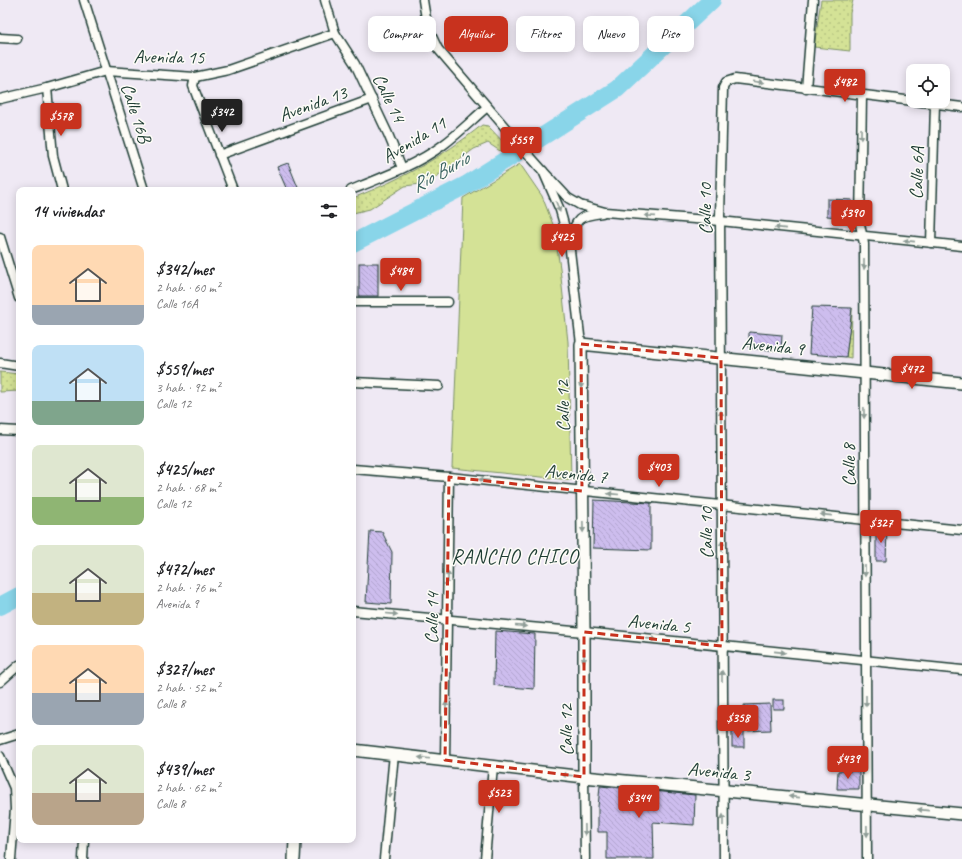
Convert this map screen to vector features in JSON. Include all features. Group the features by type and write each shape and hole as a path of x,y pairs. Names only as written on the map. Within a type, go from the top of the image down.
{"street":[{"name":"Calle 16B","path":"84,0 143,187"},
{"name":"Calle 14","path":"325,0 335,33 355,64 388,134 402,168"},
{"name":"Calle 12","path":"423,0 429,33 438,49 520,146 544,171 560,210 569,242 581,344 585,859"},
{"path":"814,0 806,88 906,100"},
{"name":"Avenida 15","path":"0,99 47,88 106,71 195,77 228,70 335,33"},
{"path":"0,38 17,39"},
{"path":"195,77 193,86 232,187"},
{"name":"Calle 10","path":"724,859 720,221 723,88 726,82 734,79 806,88"},
{"path":"47,88 53,156 61,187"},
{"name":"Calle 8","path":"862,95 860,224 864,244 867,859"},
{"name":"Avenida 13","path":"219,155 372,99"},
{"path":"950,106 962,107"},
{"name":"Avenida 11","path":"356,188 402,168 442,145 487,107"},
{"name":"Calle 6A","path":"931,243 935,108"},
{"path":"544,171 568,198 580,205 605,212 720,221 962,246"},
{"path":"569,242 574,224 585,215 605,212"},
{"path":"0,237 16,288"},
{"path":"356,302 448,302"},
{"name":"Avenida 9","path":"581,344 962,384"},
{"path":"0,363 16,366"},
{"path":"356,382 439,386"},
{"path":"0,430 16,431"},
{"name":"Avenida 7","path":"356,469 449,476 962,530"},
{"name":"Calle 14","path":"445,760 449,476"},
{"name":"Avenida 5","path":"356,611 584,632 962,670"},
{"path":"0,682 16,668"},
{"path":"0,740 16,735"},
{"name":"Avenida 3","path":"356,750 584,777 962,814"},
{"path":"384,859 394,754"},
{"path":"0,756 14,788 15,809 10,859"},
{"path":"485,859 493,766"},
{"path":"84,843 84,859"},
{"path":"294,859 295,843"}],"highlighted area":[{"path":"581,344 721,358 722,646 584,632 584,777 445,760 449,477 582,491"}],"green space":[{"path":"821,0 853,0 850,13 850,51 814,47"},
{"path":"482,125 488,126 508,147 500,151 488,143 474,149 428,183 405,186 370,209 356,212 356,197 405,175 452,148"},
{"path":"520,164 542,196 554,227 568,342 571,480 452,468 463,198"},
{"path":"852,308 851,358 846,357"},
{"path":"0,372 16,374 16,391 0,392"}],"building":[{"path":"288,163 298,187 286,187 277,167"},
{"path":"827,199 852,200 849,218 827,216"},
{"path":"359,263 378,263 378,296 359,296"},
{"path":"812,307 852,308 846,357 809,354"},
{"path":"749,332 782,335 781,351 749,348"},
{"path":"594,500 651,503 651,550 593,548"},
{"path":"876,528 887,528 886,561 876,561"},
{"path":"370,531 382,532 392,552 391,604 366,602"},
{"path":"495,631 535,634 534,689 494,685"},
{"path":"773,700 784,700 784,709 773,709"},
{"path":"770,704 771,730 744,731 744,705"},
{"path":"732,731 744,731 744,747 732,747"},
{"path":"838,771 859,771 859,789 837,789"},
{"path":"600,786 695,795 694,825 653,822 654,859 607,859 607,832 598,832"}],"waterway":[{"name":"Río Burío","path":"356,241 466,185 617,89 712,0"},
{"name":"Río Burío","path":"0,606 16,598"}],"district":[{"name":"RANCHO CHICO","path":"515,556"}]}
